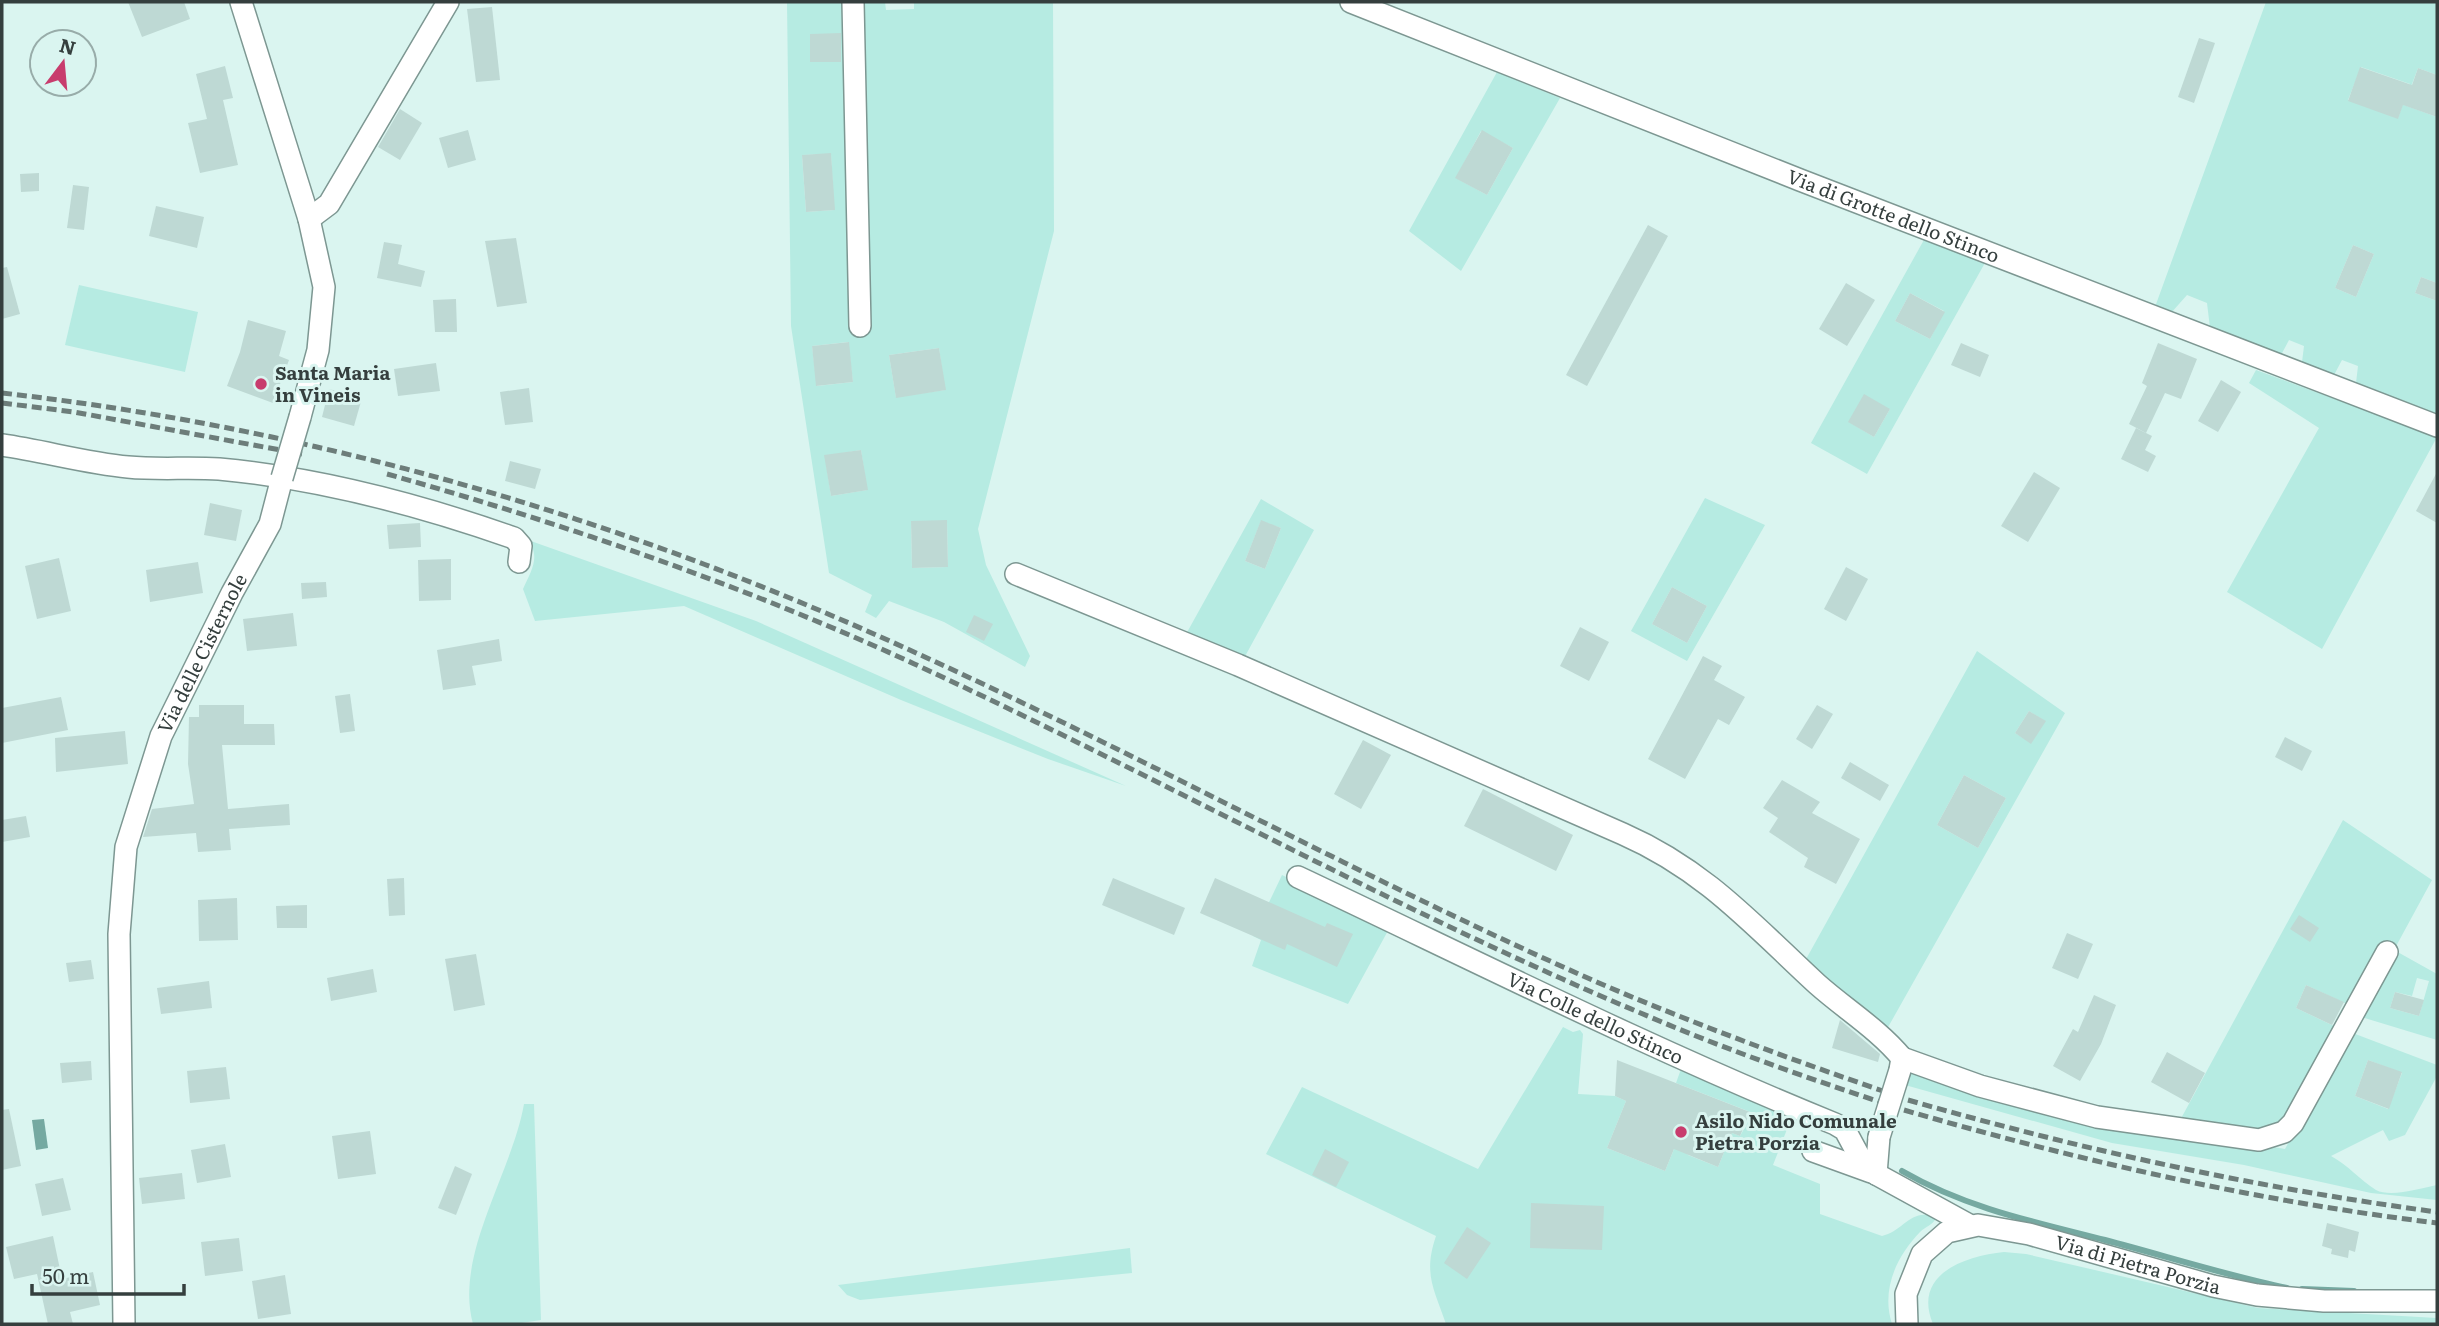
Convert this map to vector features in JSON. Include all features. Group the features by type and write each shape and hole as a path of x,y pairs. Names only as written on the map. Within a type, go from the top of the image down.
{"street":[{"name":"Via delle Cisternole","path":"124,1324 119,934 126,847 161,736 232,593 270,524 318,350 324,287 309,219 241,2"},
{"path":"309,219 329,204 448,2"},
{"path":"853,2 860,326"},
{"name":"Via di Grotte dello Stinco","path":"1351,2 1813,185 2437,426"},
{"path":"2,445 127,467 218,469 282,478 427,510 509,536 521,546 519,562"},
{"path":"1016,574 1238,665 1661,852 1721,894 1819,986 1882,1036 1901,1064 1980,1086 2097,1117 2175,1130 2259,1140 2272,1138 2293,1123 2386,952"},
{"name":"Via Colle dello Stinco","path":"1298,877 1574,1011 1732,1083 1835,1124 1844,1130 1859,1156 1877,1174 1969,1225"},
{"path":"1813,1151 1877,1174 1879,1137 1901,1064"},
{"name":"Via di Pietra Porzia","path":"1907,1324 1906,1294 1922,1254 1940,1236 1969,1225 2013,1230 2213,1286 2257,1295 2324,1301 2437,1301"}],"shaded area":[{"path":"787,2 885,2 886,10 914,9 914,2 1053,2 1054,231 978,529 986,565 1030,656 1025,667 944,622 889,601 876,618 865,612 872,595 829,573 791,326","holes":["810,34 841,34 841,61 810,62","831,154 834,210 806,212 802,155","848,342 853,382 817,386 812,346","939,348 945,390 896,397 889,355","861,450 867,490 831,496 825,456","947,521 948,567 912,568 911,522"]},
{"path":"2266,2 2437,2 2437,75 2418,68 2404,105 2437,117 2437,283 2421,277 2415,293 2437,301 2437,414 2356,383 2358,366 2342,360 2334,375 2302,362 2304,346 2289,340 2281,355 2210,328 2207,303 2187,295 2171,313 2155,307","holes":["2361,67 2410,84 2398,118 2348,100","2353,245 2374,254 2356,297 2335,288"]},
{"path":"1497,72 1560,98 1461,271 1409,231","holes":["1481,131 1513,148 1487,195 1456,178"]},
{"path":"1925,238 1986,261 1867,474 1811,443","holes":["1910,293 1944,311 1930,339 1895,321","1890,409 1874,437 1849,422"]},
{"path":"79,285 198,312 185,372 65,345"},
{"path":"2256,370 2437,437 2322,649 2227,592 2319,428 2249,383"},
{"path":"1705,498 1765,525 1687,661 1631,631","holes":["1672,587 1707,606 1687,643 1652,624"]},
{"path":"1261,499 1314,530 1243,660 1185,636","holes":["1261,521 1281,528 1265,569 1245,561"]},
{"path":"528,540 756,621 1126,786 1048,759 901,700 684,606 535,621 523,589 532,570 534,558"},
{"path":"1977,651 2065,713 1887,1029 1805,961","holes":["2029,711 2045,721 2031,743 2015,733","1964,775 2006,798 1978,848 1937,825"]},
{"path":"2343,820 2432,880 2394,950 2437,974 2437,1040 2358,1016 2285,1123 2260,1133 2178,1124","holes":["2417,978 2429,981 2419,1016 2390,1008 2395,992 2412,996","2306,985 2347,1004 2336,1027 2296,1008"]},
{"path":"1282,875 1390,927 1348,1004 1252,966 1261,940 1253,936"},
{"path":"1563,1027 1573,1032 1580,1030 1583,1034 1578,1094 1615,1096 1626,1101 1607,1148 1665,1171 1679,1137 1688,1155 1718,1167 1732,1133 1740,1136 1753,1113 1676,1083 1681,1069 1793,1114 1773,1165 1820,1184 1820,1214 1882,1236 1920,1215 1936,1218 1911,1242 1893,1275 1888,1299 1892,1324 1446,1324 1430,1271 1436,1236 1266,1154 1302,1087 1478,1169"},
{"path":"2350,1032 2437,1065 2437,1076 2405,1135 2389,1141 2383,1130 2331,1156 2376,1190 2398,1193 2437,1185 2437,1200 2371,1193 2244,1165 2112,1143 1905,1085 1905,1071 2000,1100 2285,1149","holes":["2368,1060 2402,1073 2388,1109 2355,1096"]},
{"path":"524,1104 534,1104 541,1320 515,1324 473,1324 469,1298 471,1270 487,1214 518,1130"},
{"path":"44,1119 48,1148 36,1150 32,1120"},
{"path":"1130,1248 1132,1273 860,1300 847,1295 838,1285"},
{"path":"2004,1252 2026,1254 2258,1308 2437,1318 2437,1324 1933,1324 1928,1307 1930,1292 1936,1280 1959,1263"}],"building":[{"path":"128,2 184,2 190,19 142,37"},
{"path":"492,7 500,80 476,82 467,9"},
{"path":"841,33 841,62 810,62 810,34"},
{"path":"2199,38 2215,43 2194,103 2178,97"},
{"path":"225,66 233,98 223,100 238,165 200,173 188,123 207,119 196,74"},
{"path":"2360,67 2412,85 2418,68 2437,75 2437,117 2403,105 2398,119 2348,101"},
{"path":"400,109 422,123 400,160 378,147"},
{"path":"468,130 476,160 448,168 439,138"},
{"path":"1482,130 1513,148 1487,195 1455,178"},
{"path":"831,153 835,210 806,212 802,155"},
{"path":"39,173 39,191 21,192 20,174"},
{"path":"73,185 89,187 84,230 67,228"},
{"path":"156,206 204,217 197,248 149,236"},
{"path":"1648,225 1668,236 1587,386 1566,375"},
{"path":"516,238 527,303 497,307 485,241"},
{"path":"384,242 402,245 398,264 425,271 421,287 377,278"},
{"path":"2353,245 2374,254 2356,297 2335,288"},
{"path":"7,267 20,314 2,319 2,268"},
{"path":"2421,277 2437,283 2437,301 2415,293"},
{"path":"1846,283 1875,300 1847,346 1819,329"},
{"path":"1910,293 1945,312 1930,339 1895,321"},
{"path":"456,299 457,332 435,332 433,300"},
{"path":"248,320 286,331 279,356 289,360 273,403 227,386"},
{"path":"849,342 853,382 816,386 812,346"},
{"path":"1961,343 1989,355 1980,377 1951,365"},
{"path":"2158,343 2197,359 2181,399 2165,393 2146,433 2129,424 2147,386 2142,383"},
{"path":"939,348 946,390 896,398 889,355"},
{"path":"436,363 440,391 398,396 394,369"},
{"path":"2221,380 2241,392 2218,432 2198,421"},
{"path":"529,388 533,422 505,425 500,392"},
{"path":"329,389 362,398 354,426 322,417"},
{"path":"1864,394 1890,409 1874,437 1848,422"},
{"path":"2136,428 2152,436 2145,450 2156,456 2148,472 2121,459"},
{"path":"861,450 868,490 831,496 824,455"},
{"path":"510,461 541,469 535,489 505,481"},
{"path":"2034,472 2060,488 2028,542 2001,526"},
{"path":"2437,472 2437,523 2416,511"},
{"path":"210,503 242,510 236,541 204,535"},
{"path":"947,520 948,567 912,568 911,521"},
{"path":"1261,520 1281,528 1265,569 1245,561"},
{"path":"420,523 421,547 389,549 387,525"},
{"path":"59,558 71,611 37,619 25,566"},
{"path":"451,559 451,600 419,601 418,560"},
{"path":"198,562 203,593 150,602 146,570"},
{"path":"1846,567 1868,579 1846,621 1824,609"},
{"path":"326,582 327,597 302,599 301,583"},
{"path":"1672,587 1707,606 1687,643 1652,624"},
{"path":"293,613 297,646 247,651 243,619"},
{"path":"974,615 993,624 984,641 966,632"},
{"path":"1580,627 1609,642 1589,681 1560,666"},
{"path":"499,639 502,661 472,666 476,685 443,690 437,650"},
{"path":"1703,656 1722,666 1714,680 1745,697 1729,725 1718,719 1685,779 1648,759"},
{"path":"350,694 355,731 340,733 335,696"},
{"path":"61,697 68,730 2,743 2,708"},
{"path":"199,705 244,705 244,724 274,724 275,745 222,745 228,809 289,804 290,825 229,829 231,850 198,852 196,833 143,837 152,809 194,804 188,764 189,717 199,717"},
{"path":"1817,705 1833,714 1812,749 1796,739"},
{"path":"2029,711 2046,721 2031,744 2015,733"},
{"path":"125,731 128,764 56,772 55,738"},
{"path":"2285,737 2312,751 2302,771 2275,757"},
{"path":"1363,740 1391,755 1361,809 1334,794"},
{"path":"1850,762 1889,785 1880,801 1841,778"},
{"path":"1964,775 2006,798 1978,848 1937,825"},
{"path":"1782,780 1820,802 1812,813 1860,839 1836,884 1804,867 1808,858 1769,832 1778,818 1763,808"},
{"path":"1483,789 1573,835 1556,871 1464,826"},
{"path":"26,816 30,837 2,842 2,820"},
{"path":"404,878 405,915 389,916 387,879"},
{"path":"1113,878 1185,908 1174,935 1102,905"},
{"path":"1215,878 1325,927 1327,923 1353,934 1337,967 1287,944 1285,950 1200,913"},
{"path":"237,898 238,940 199,941 198,900"},
{"path":"307,905 307,928 277,928 276,906"},
{"path":"2299,915 2319,928 2310,942 2290,929"},
{"path":"2067,933 2093,944 2078,979 2052,968"},
{"path":"476,954 485,1005 454,1011 445,959"},
{"path":"91,960 94,979 69,982 66,963"},
{"path":"373,969 377,992 331,1001 327,978"},
{"path":"209,981 212,1008 161,1014 157,988"},
{"path":"2306,985 2344,1002 2332,1025 2296,1008"},
{"path":"2395,992 2424,1000 2419,1016 2390,1008"},
{"path":"2094,995 2116,1005 2101,1044 2080,1081 2053,1066 2073,1029 2078,1032"},
{"path":"1840,1020 1880,1054 1878,1062 1832,1048"},
{"path":"2167,1052 2205,1073 2189,1103 2151,1082"},
{"path":"1617,1060 1750,1112 1740,1136 1732,1133 1718,1167 1674,1149 1665,1171 1607,1148 1626,1101 1615,1096"},
{"path":"2368,1060 2402,1072 2389,1109 2355,1096"},
{"path":"91,1061 92,1080 62,1083 60,1063"},
{"path":"226,1067 230,1099 190,1103 187,1071"},
{"path":"9,1109 21,1166 2,1170 2,1110"},
{"path":"370,1131 376,1174 338,1179 332,1136"},
{"path":"225,1144 231,1177 197,1183 191,1150"},
{"path":"1325,1149 1349,1162 1336,1187 1312,1175"},
{"path":"455,1166 472,1174 456,1215 438,1208"},
{"path":"182,1173 185,1199 142,1204 139,1178"},
{"path":"63,1178 71,1210 42,1216 35,1184"},
{"path":"1531,1203 1604,1206 1602,1250 1530,1248"},
{"path":"2327,1223 2359,1232 2355,1252 2349,1250 2348,1258 2331,1254 2332,1249 2322,1246"},
{"path":"1467,1227 1491,1243 1467,1279 1444,1263"},
{"path":"53,1236 62,1279 93,1272 100,1305 70,1312 73,1324 48,1324 37,1274 14,1279 6,1247"},
{"path":"239,1238 243,1271 205,1276 201,1242"},
{"path":"285,1275 291,1314 258,1319 252,1281"}],"waterway":[{"path":"1902,1171 1951,1195 2001,1213 2287,1288"},
{"path":"2302,1289 2354,1291"}],"railway":[{"path":"2,393 220,426 327,449 434,476 644,542 849,623 944,666 1411,895 1599,983 1740,1040 1883,1091"},
{"path":"2,403 74,412 302,454"},
{"path":"387,474 586,535 780,606 908,661 1001,705 1462,933 1556,976 1707,1040 1880,1102"},
{"path":"1908,1100 2170,1166 2437,1212"},
{"path":"1904,1110 2036,1146 2235,1191 2437,1223"}],"place":[{"name":"Santa Maria in Vineis","path":"261,384"},
{"name":"Asilo Nido Comunale Pietra Porzia","path":"1681,1132"}]}
